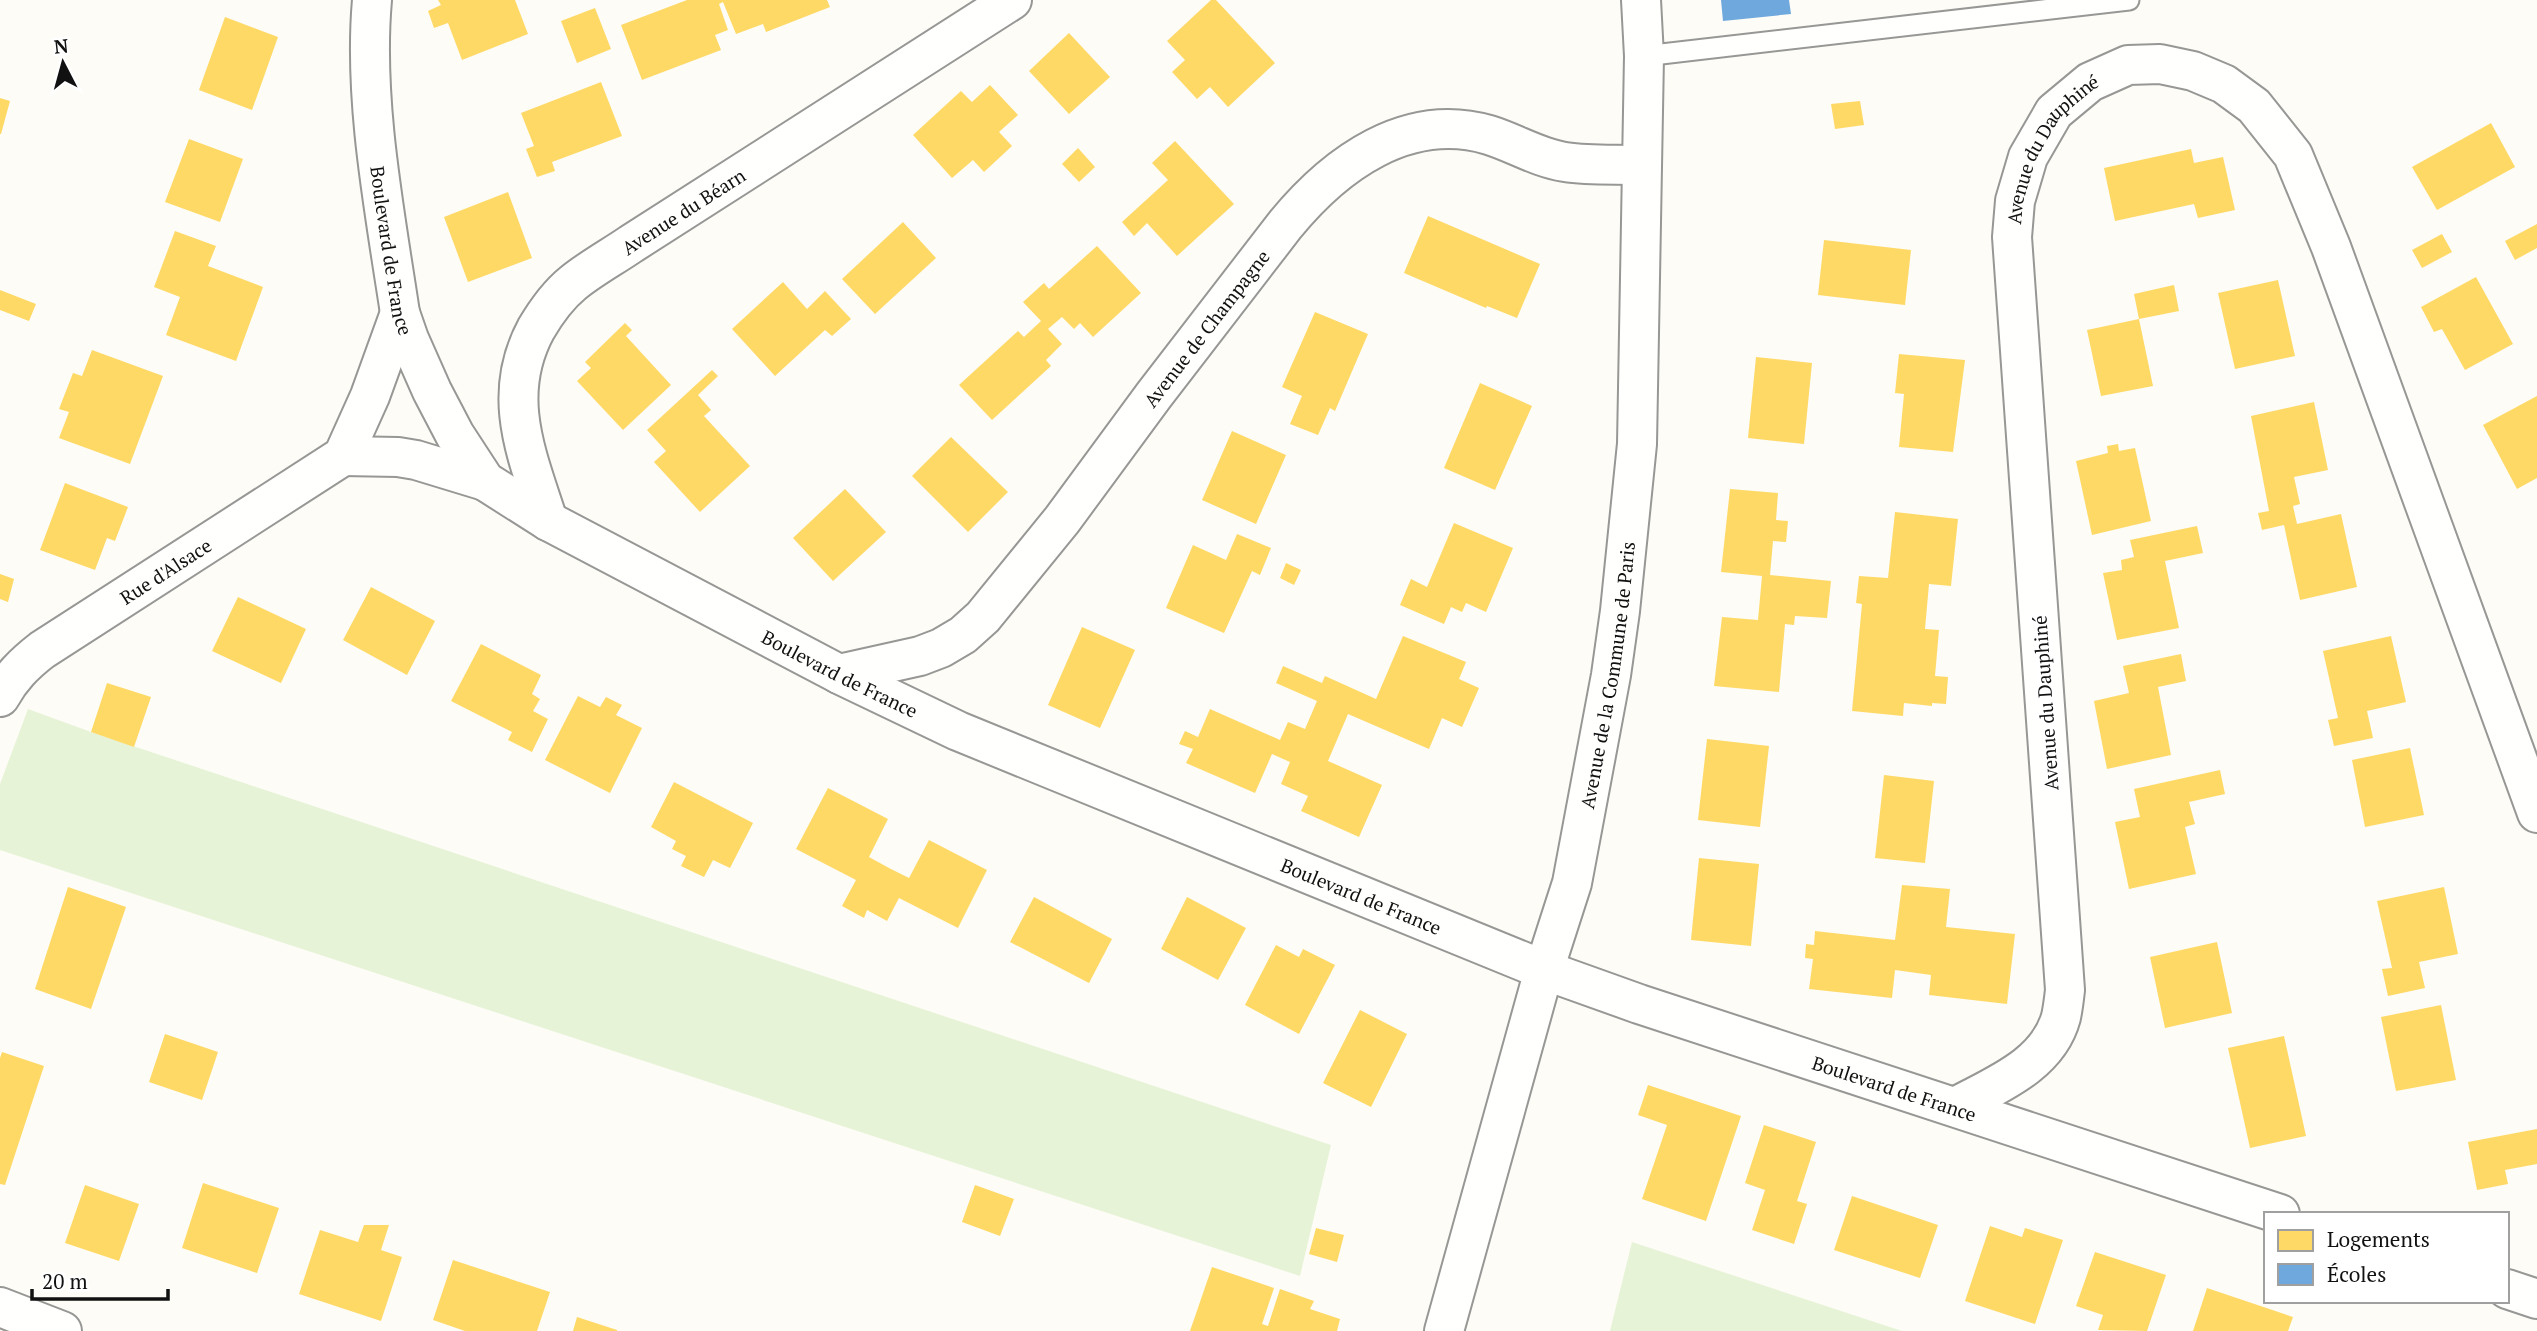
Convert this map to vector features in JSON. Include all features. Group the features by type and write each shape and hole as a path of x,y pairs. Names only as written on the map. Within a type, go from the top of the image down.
{"street":[{"name":"Boulevard de France","path":"372,0 369,29 376,152 400,313 408,339 432,391 485,481"},
{"name":"Avenue du Béarn","path":"548,521 523,443 518,403 519,379 528,348 544,316 558,297 574,282 631,244 1012,0"},
{"name":"Avenue de la Commune de Paris","path":"1444,1331 1544,970 1572,883 1620,611 1637,444 1644,55 1641,0"},
{"name":"Avenue du Dauphiné","path":"1957,1106 2023,1070 2048,1043 2061,1018 2064,999 2012,237 2015,201 2028,158 2054,112 2090,82 2128,65 2160,64 2193,71 2224,84 2254,106 2293,155 2331,247 2537,813"},
{"name":"Avenue de Champagne","path":"839,674 920,656 941,648 983,617 1062,520 1154,395 1306,199 1355,159 1401,137 1427,131 1457,131 1487,134 1540,156 1563,162 1640,165"},
{"path":"343,456 370,396 400,313"},
{"name":"Boulevard de France","path":"343,456 416,460 485,481 548,521 839,674 958,731 1544,970 1639,1004 2274,1212"},
{"name":"Rue d'Alsace","path":"0,697 21,666 42,650 343,456"},
{"path":"2509,1290 2537,1299"},
{"path":"0,1307 62,1331"}],"lane":[{"path":"1644,55 2129,0"}],"green space":[{"path":"28,709 1331,1145 1300,1276 0,850 0,784"},
{"path":"1632,1242 1902,1331 1610,1331"}],"building: Logements":[{"path":"438,0 515,0 528,34 462,60 448,23 434,28 428,11 441,5"},
{"path":"687,0 827,0 830,7 766,32 763,24 736,34 723,2 719,4 728,30 715,35 721,50 642,80 621,25"},
{"path":"1211,0 1216,0 1275,63 1228,107 1210,87 1197,99 1172,72 1185,60 1167,41"},
{"path":"595,8 611,49 577,63 561,21"},
{"path":"225,17 278,37 252,110 199,90"},
{"path":"1069,33 1110,77 1069,114 1029,71"},
{"path":"601,82 622,136 552,162 555,171 537,177 526,149 534,146 521,113"},
{"path":"990,85 1018,115 999,132 1012,146 984,172 973,160 952,178 913,135 961,91 972,102"},
{"path":"0,98 10,101 1,134 0,134"},
{"path":"1860,101 1864,125 1835,129 1831,104"},
{"path":"2491,123 2515,167 2437,210 2412,167"},
{"path":"189,139 243,159 220,222 165,202"},
{"path":"1175,141 1234,204 1177,256 1147,223 1134,236 1122,222 1168,180 1152,163"},
{"path":"1078,148 1095,167 1079,182 1062,164"},
{"path":"2191,149 2194,163 2223,157 2235,210 2198,218 2194,204 2115,221 2104,168"},
{"path":"508,192 532,258 468,282 444,217"},
{"path":"1428,216 1540,264 1517,318 1487,306 1486,308 1404,273"},
{"path":"903,222 936,258 875,314 842,279"},
{"path":"2537,224 2537,248 2515,260 2505,241"},
{"path":"175,231 216,246 208,266 263,287 236,361 166,335 180,297 154,287"},
{"path":"2442,234 2452,252 2422,268 2412,250"},
{"path":"1824,240 1911,250 1905,305 1818,295"},
{"path":"1097,246 1141,293 1093,337 1080,323 1074,329 1062,317 1048,329 1062,344 1046,360 1051,366 992,420 959,385 1018,331 1024,337 1041,321 1023,302 1044,283 1049,289"},
{"path":"2476,277 2513,344 2465,370 2442,329 2434,332 2421,307"},
{"path":"2278,280 2295,356 2235,369 2218,293"},
{"path":"783,282 807,309 825,291 851,319 832,336 825,330 775,376 732,329"},
{"path":"2174,285 2179,311 2139,319 2134,294"},
{"path":"0,290 36,304 29,321 0,310"},
{"path":"1315,312 1368,334 1335,411 1330,408 1318,435 1290,424 1302,396 1282,387"},
{"path":"2139,319 2153,386 2101,396 2087,330"},
{"path":"625,323 632,330 626,336 671,385 623,430 577,381 591,368 585,362"},
{"path":"92,350 163,376 130,464 59,438 69,412 59,409 73,373 82,376"},
{"path":"1899,354 1965,360 1953,452 1899,447 1904,394 1895,393"},
{"path":"1756,357 1812,363 1804,444 1748,438"},
{"path":"712,370 718,376 698,395 711,410 704,416 750,466 700,512 654,462 666,451 647,430"},
{"path":"1480,383 1532,406 1495,490 1444,468"},
{"path":"2537,396 2537,478 2517,489 2483,425"},
{"path":"2314,402 2328,470 2294,477 2300,504 2293,506 2297,524 2341,514 2357,587 2300,600 2284,525 2262,530 2258,513 2269,511 2251,416"},
{"path":"1232,431 1286,455 1256,524 1202,500"},
{"path":"951,437 1008,492 968,532 912,476"},
{"path":"2118,444 2119,451 2135,448 2151,521 2092,535 2076,461 2108,453 2107,446"},
{"path":"65,483 128,507 115,541 107,538 95,570 40,550"},
{"path":"845,489 886,532 833,581 793,538"},
{"path":"1730,489 1778,493 1776,520 1788,521 1786,542 1773,541 1770,575 1831,581 1827,618 1795,616 1794,625 1785,624 1779,692 1714,686 1722,617 1758,620 1762,576 1721,572"},
{"path":"1895,512 1958,519 1951,586 1929,584 1925,629 1939,630 1935,676 1948,677 1946,704 1932,703 1932,706 1904,703 1903,716 1852,711 1862,604 1856,603 1859,576 1888,578"},
{"path":"1454,523 1513,548 1486,612 1466,603 1462,612 1451,607 1444,624 1400,605 1411,579 1427,587"},
{"path":"2197,526 2203,553 2165,561 2179,628 2117,640 2103,573 2122,570 2121,560 2134,557 2130,540"},
{"path":"1237,534 1271,548 1260,575 1252,571 1224,633 1166,608 1193,545 1226,560"},
{"path":"1286,563 1301,570 1294,585 1280,578"},
{"path":"0,574 14,579 8,602 0,599"},
{"path":"371,587 435,621 407,675 343,640"},
{"path":"238,597 306,629 281,683 212,651"},
{"path":"1082,627 1135,650 1100,728 1048,705"},
{"path":"1403,636 1466,662 1459,679 1479,688 1462,727 1442,718 1429,749 1348,714 1328,761 1382,785 1359,837 1301,811 1308,796 1281,784 1290,762 1272,754 1255,793 1186,763 1193,749 1179,744 1185,731 1198,737 1210,709 1280,740 1288,722 1305,729 1317,701 1276,683 1283,666 1322,683 1325,676 1376,699"},
{"path":"2391,636 2406,702 2367,711 2373,738 2334,746 2328,720 2338,718 2323,651"},
{"path":"481,644 541,675 532,694 540,699 533,711 548,719 532,752 508,740 512,732 451,701"},
{"path":"2181,654 2186,681 2158,687 2171,755 2107,769 2094,701 2129,693 2123,666"},
{"path":"107,683 151,697 134,747 91,732"},
{"path":"578,696 600,707 606,697 622,705 616,715 642,728 610,793 545,760"},
{"path":"1707,739 1769,746 1760,827 1698,820"},
{"path":"2410,748 2424,815 2365,827 2352,760"},
{"path":"2220,770 2225,794 2189,802 2195,824 2185,827 2196,874 2129,889 2115,822 2140,817 2134,789"},
{"path":"1884,775 1934,781 1925,863 1875,858"},
{"path":"674,782 753,823 730,868 713,860 704,877 681,866 686,856 672,849 676,841 651,827"},
{"path":"828,788 888,819 869,857 889,868 909,878 929,840 987,870 958,928 899,898 887,921 867,910 864,918 842,906 856,880 796,849"},
{"path":"1699,858 1759,864 1751,946 1691,940"},
{"path":"1902,885 1950,889 1946,927 2015,934 2007,1004 1929,995 1931,975 1895,970 1892,998 1809,989 1813,959 1805,958 1806,944 1814,945 1815,931 1895,940"},
{"path":"68,887 126,907 91,1009 35,989"},
{"path":"2444,887 2458,954 2419,962 2425,988 2388,996 2382,969 2392,968 2377,901"},
{"path":"1034,897 1112,939 1089,983 1010,942"},
{"path":"1187,897 1246,928 1218,980 1161,949"},
{"path":"2217,942 2232,1013 2165,1028 2150,957"},
{"path":"1276,945 1299,957 1303,949 1335,965 1299,1034 1245,1005"},
{"path":"2441,1005 2456,1080 2396,1091 2381,1017"},
{"path":"1360,1010 1407,1034 1371,1107 1323,1083"},
{"path":"165,1034 218,1052 202,1100 149,1082"},
{"path":"2284,1036 2306,1136 2250,1148 2228,1048"},
{"path":"2,1052 44,1066 5,1185 0,1184"},
{"path":"1648,1085 1741,1116 1706,1221 1642,1199 1667,1125 1638,1115"},
{"path":"1764,1125 1816,1142 1797,1201 1807,1204 1794,1244 1752,1230 1765,1190 1745,1183"},
{"path":"2537,1129 2537,1164 2505,1170 2508,1184 2477,1190 2468,1142"},
{"path":"203,1183 279,1208 257,1273 182,1248"},
{"path":"85,1185 139,1204 119,1261 65,1243"},
{"path":"975,1185 1014,1199 1000,1236 962,1222"},
{"path":"1852,1196 1938,1225 1920,1278 1834,1250"},
{"path":"364,1225 389,1225 381,1250 402,1257 381,1321 299,1294 320,1230 358,1242"},
{"path":"1990,1226 2022,1237 2025,1228 2063,1240 2035,1324 1965,1301"},
{"path":"1316,1228 1344,1235 1337,1262 1309,1254"},
{"path":"2095,1252 2166,1275 2147,1331 2098,1330 2103,1315 2076,1306"},
{"path":"453,1260 550,1292 537,1331 465,1331 433,1320"},
{"path":"1212,1267 1274,1288 1262,1324 1268,1326 1280,1289 1314,1301 1310,1309 1340,1319 1337,1331 1190,1331"},
{"path":"2207,1288 2293,1317 2288,1331 2193,1331"},
{"path":"577,1317 617,1330 617,1331 573,1331"}],"building: Écoles":[{"path":"1721,0 1789,0 1791,14 1723,21"}]}
